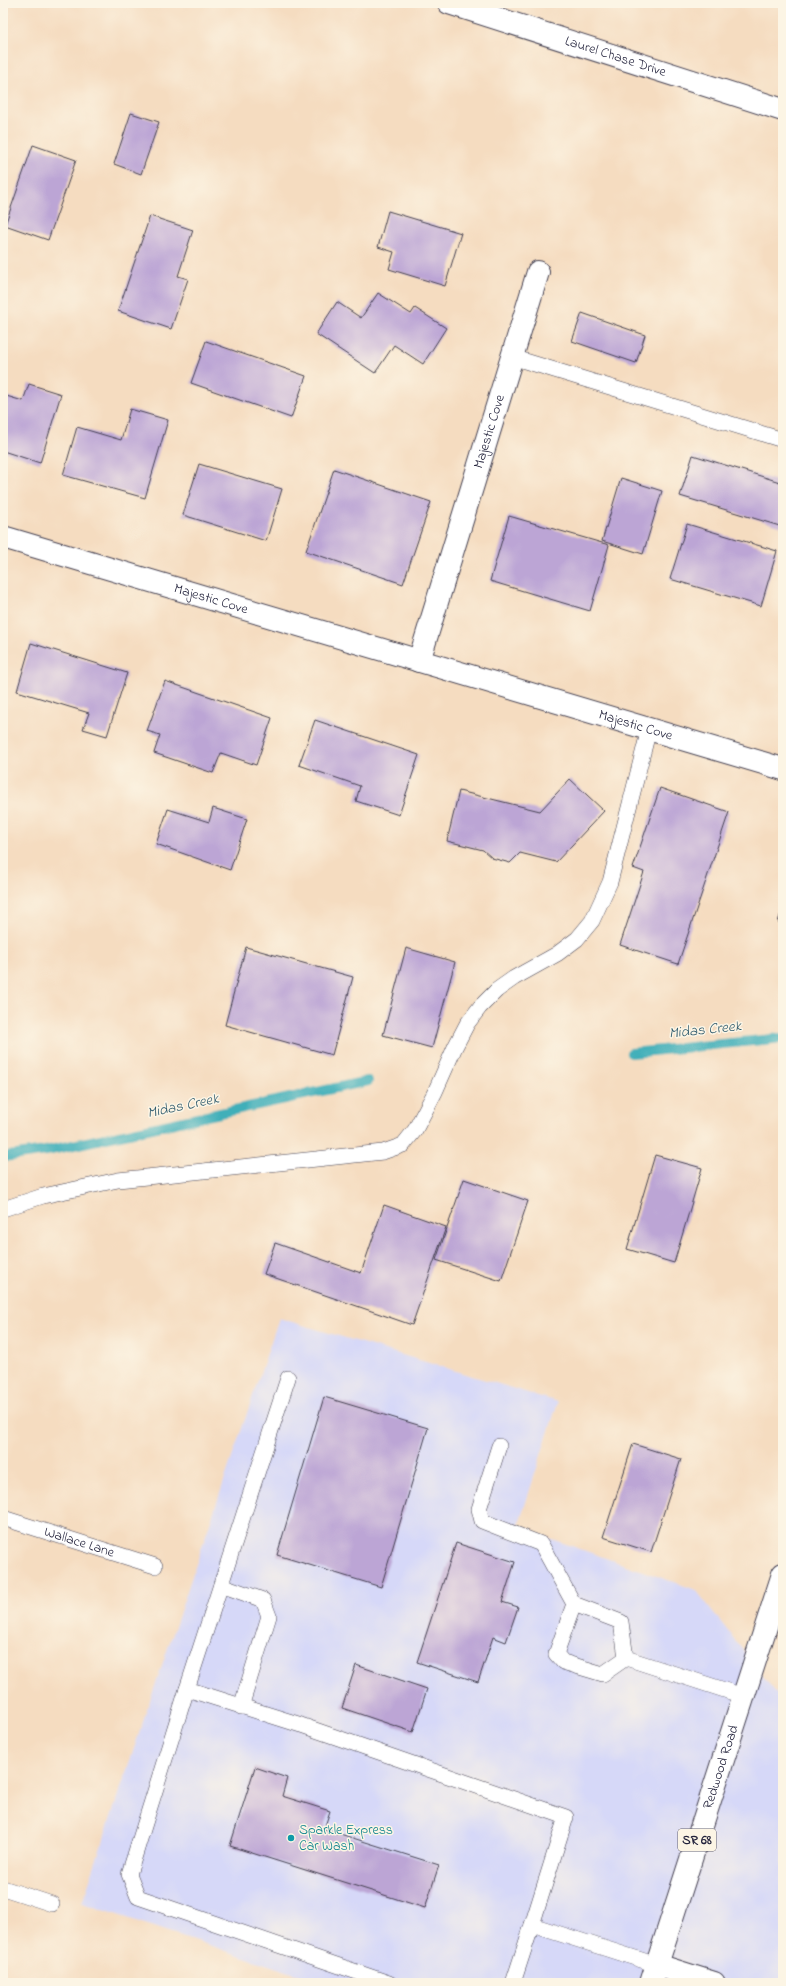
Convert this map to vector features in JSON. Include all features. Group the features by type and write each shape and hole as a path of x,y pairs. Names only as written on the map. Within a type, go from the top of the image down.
{"street":[{"name":"Laurel Chase Drive","path":"449,3 783,110"},
{"name":"Majestic Cove","path":"419,661 538,272"},
{"name":"Majestic Cove","path":"3,537 783,769"},
{"name":"Redwood Road","path":"654,1974 783,1574"},
{"path":"654,1974 714,1983"}],"lane":[{"path":"512,357 783,440"},
{"path":"3,1209 43,1196 118,1180 383,1152 403,1145 424,1115 455,1048 468,1024 480,1007 497,990 514,978 557,954 577,939 592,921 610,882 649,729"},
{"path":"288,1378 187,1689 129,1874 138,1897 389,1983"},
{"path":"499,1446 479,1509 482,1522 541,1544 574,1604 621,1622 626,1658"},
{"name":"Wallace Lane","path":"3,1518 155,1566"},
{"path":"221,1585 263,1600 269,1616 241,1707"},
{"path":"574,1604 556,1654 563,1662 603,1674 626,1658"},
{"path":"626,1658 744,1696"},
{"path":"187,1689 301,1725 566,1817 513,1983"},
{"path":"3,1888 52,1904"},
{"path":"532,1926 654,1974"}],"shaded area":[{"path":"279,1318 558,1402 518,1527 696,1590 783,1702 783,1983 323,1983 82,1903"}],"building":[{"path":"131,113 159,122 141,174 114,164"},
{"path":"33,145 76,160 48,240 5,225"},
{"path":"388,211 461,233 445,286 389,269 394,252 378,247"},
{"path":"150,216 193,230 178,276 188,279 171,329 118,311"},
{"path":"378,293 411,314 415,308 446,328 423,364 394,345 375,373 316,334 337,302 361,318"},
{"path":"582,313 645,335 636,363 572,341"},
{"path":"206,341 306,376 291,418 191,383"},
{"path":"29,384 61,394 40,463 3,451 3,395 23,401"},
{"path":"130,409 168,420 145,498 63,475 77,427 121,440"},
{"path":"693,455 783,483 783,527 680,496"},
{"path":"199,464 282,489 266,541 183,515"},
{"path":"334,469 431,502 403,584 306,551"},
{"path":"621,478 662,491 643,554 602,541"},
{"path":"509,516 609,545 590,611 490,581"},
{"path":"687,524 777,551 761,606 670,579"},
{"path":"31,643 127,673 107,736 83,729 89,713 17,691"},
{"path":"165,681 272,718 256,765 221,753 213,773 154,753 160,735 147,731"},
{"path":"315,720 419,755 399,815 356,801 360,786 299,765"},
{"path":"570,779 604,811 556,862 520,853 510,863 492,858 483,850 447,841 459,791 540,811"},
{"path":"660,788 729,812 678,964 620,945 644,872 633,868"},
{"path":"213,808 247,819 230,870 156,844 168,809 209,822"},
{"path":"783,907 783,924 778,922"},
{"path":"246,947 353,977 332,1055 225,1025"},
{"path":"406,948 455,962 432,1048 383,1035"},
{"path":"655,1155 702,1168 674,1263 627,1249"},
{"path":"464,1179 528,1201 501,1281 436,1260"},
{"path":"384,1205 446,1227 412,1325 264,1274 275,1243 361,1273"},
{"path":"324,1397 428,1428 381,1587 277,1555"},
{"path":"633,1444 681,1459 651,1552 603,1537"},
{"path":"456,1543 515,1562 502,1602 518,1607 506,1642 493,1637 478,1682 417,1662"},
{"path":"356,1665 427,1689 413,1732 342,1708"},
{"name":"Sparkle Express Car Wash","path":"255,1767 287,1778 282,1796 330,1811 324,1829 439,1865 425,1908 230,1846"}],"waterway":[{"name":"Midas Creek","path":"631,1053 783,1038"},
{"name":"Midas Creek","path":"3,1157 46,1151 368,1081"}],"place":[{"name":"Sparkle Express Car Wash","path":"291,1838"}]}
